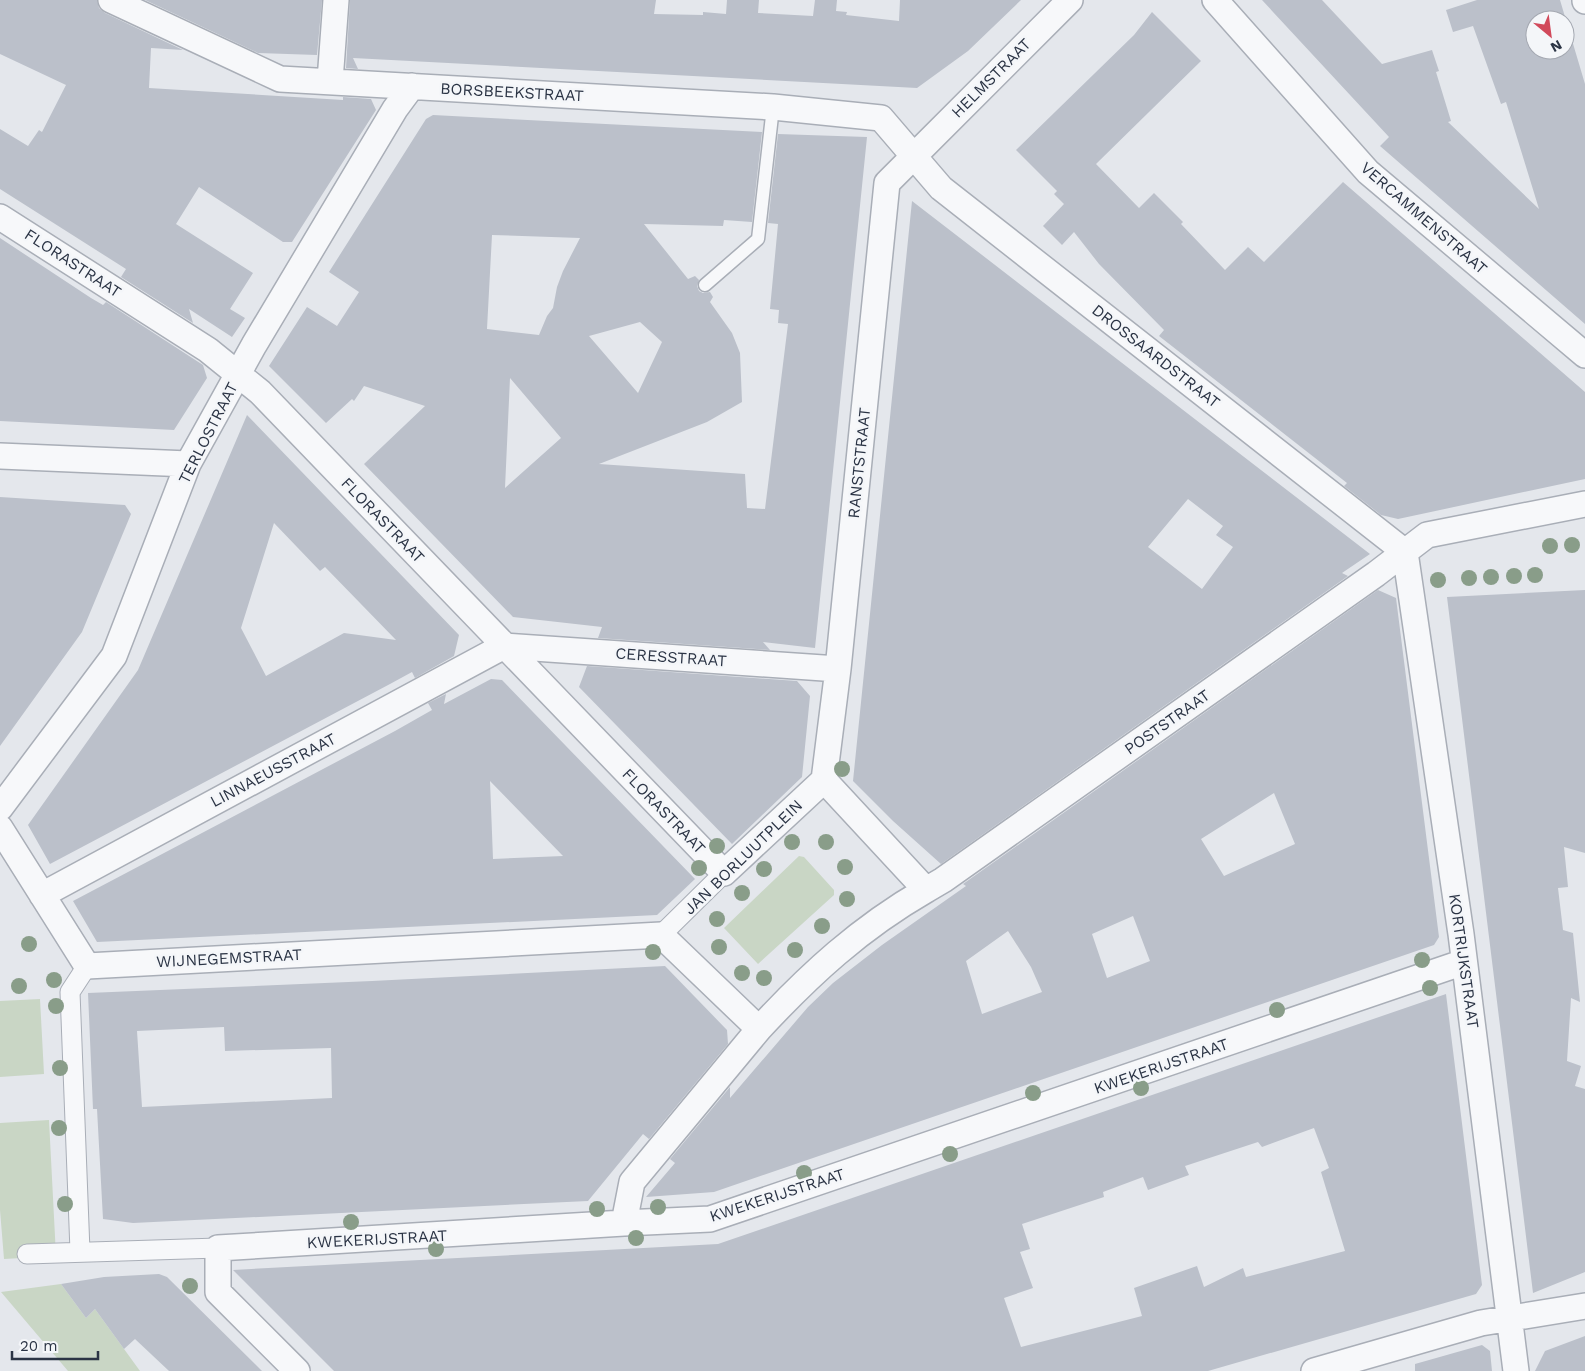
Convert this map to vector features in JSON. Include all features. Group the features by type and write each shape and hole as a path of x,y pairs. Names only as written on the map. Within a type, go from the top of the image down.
{"street":[{"name":"BORSBEEKSTRAAT","path":"111,0 280,79 774,107 881,118 913,155"},
{"path":"330,82 336,0"},
{"name":"HELMSTRAAT","path":"913,155 1070,0"},
{"name":"VERCAMMENSTRAAT","path":"1214,0 1368,172 1585,355"},
{"name":"TERLOSTRAAT","path":"0,808 114,656 188,464 238,374 395,109 412,86"},
{"name":"DROSSAARDSTRAAT","path":"913,155 941,188 1405,552"},
{"name":"RANSTSTRAAT","path":"824,780 838,669 887,183 913,155"},
{"name":"FLORASTRAAT","path":"0,217 208,350 260,392 724,873"},
{"path":"0,456 188,464"},
{"name":"POSTSTRAAT","path":"624,1223 632,1182 758,1029 796,988 847,942 880,918 943,880 1360,586 1427,535 1585,504"},
{"name":"KORTRIJKSTRAAT","path":"1405,552 1464,962 1516,1371"},
{"name":"CERESSTRAAT","path":"504,646 838,669"},
{"name":"LINNAEUSSTRAAT","path":"42,895 504,646"},
{"path":"824,780 926,890"},
{"name":"JAN BORLUUTPLEIN","path":"662,935 724,873 824,780"},
{"path":"0,828 87,966 70,992 80,1251"},
{"path":"662,935 758,1029"},
{"name":"WIJNEGEMSTRAAT","path":"87,966 662,935"},
{"name":"KWEKERIJSTRAAT","path":"27,1254 218,1248 710,1219 1464,962"},
{"path":"218,1248 218,1292 298,1371"},
{"path":"1314,1371 1481,1323 1585,1306"}],"lane":[{"path":"705,285 758,238 774,107"}],"green space":[{"path":"799,856 804,857 834,890 834,895 758,964 724,928"},
{"path":"40,999 44,1074 0,1077 0,1001"},
{"path":"49,1120 56,1256 4,1259 0,1210 0,1123"},
{"path":"61,1284 86,1318 95,1309 140,1371 68,1371 1,1292"}],"building":[{"path":"0,0 97,0 99,8 105,13 183,50 151,48 149,88 343,100 343,97 371,99 376,110 292,242 283,242 199,187 176,224 253,273 230,309 245,318 232,337 189,309 193,323 121,277 126,269 0,189 0,129 28,146 39,130 42,132 66,85 0,54"},
{"path":"145,0 322,0 317,55 258,53"},
{"path":"350,0 656,0 654,14 703,15 703,12 726,14 727,0 759,0 758,13 813,16 815,0 837,0 836,11 847,12 846,15 899,21 900,0 1021,0 968,51 917,88 353,58 358,69 346,68"},
{"path":"1262,0 1322,0 1382,64 1432,50 1439,71 1436,72 1451,121 1448,122 1539,209 1506,102 1501,104 1473,26 1453,32 1446,10 1477,0 1560,0 1563,10 1525,10 1525,60 1575,60 1575,50 1585,84 1585,324 1380,146 1389,137"},
{"path":"1152,12 1201,61 1096,164 1139,208 1154,193 1183,222 1181,224 1225,270 1248,247 1264,262 1343,182 1585,392 1585,479 1398,519 1381,515 1344,486 1347,483 1159,336 1164,330 1099,264 1074,232 1062,245 1043,226 1064,204 1054,194 1057,191 1016,150 1134,35"},
{"path":"433,115 762,132 752,222 724,220 723,226 644,224 688,279 695,276 699,280 697,286 699,291 703,293 710,292 713,297 710,302 732,333 740,353 742,402 707,422 599,464 745,474 747,508 765,509 788,324 778,323 779,310 770,309 778,224 768,223 778,134 867,137 815,648 763,642 770,650 598,638 602,627 513,617 364,464 425,406 364,386 354,401 352,399 326,423 269,366 307,307 337,326 359,292 329,272 426,119","holes":["492,235 580,238 563,271 557,287 553,308 547,316 539,335 487,329","640,322 662,342 638,393 589,336","510,378 561,438 505,488"]},
{"path":"912,201 1370,554 1342,573 1348,576 941,864 893,821 853,781","holes":["1188,499 1223,526 1216,535 1233,547 1202,589 1148,547"]},
{"path":"0,238 91,298 103,305 106,302 203,365 207,378 174,430 0,421"},
{"path":"247,415 459,635 454,656 415,678 412,672 50,864 28,825 138,670","holes":["274,523 320,571 325,567 396,640 344,633 266,676 241,628"]},
{"path":"0,497 125,505 131,514 82,632 0,746"},
{"path":"1378,590 1396,598 1439,937 1434,945 714,1192 646,1197 675,1163 670,1159 730,1087 730,1098 808,1007 833,983 882,945 966,886 963,884","holes":["1274,793 1295,844 1224,876 1201,839","1133,916 1150,961 1107,978 1092,934","1008,931 1031,967 1042,992 982,1014 966,961"]},
{"path":"1585,590 1585,853 1564,847 1568,887 1558,888 1563,930 1573,933 1580,1002 1571,998 1567,1061 1581,1066 1575,1086 1585,1089 1585,1272 1533,1293 1447,597"},
{"path":"587,666 797,681 810,696 802,777 732,844 579,687"},
{"path":"491,679 502,680 695,879 657,915 97,942 73,901 395,731 432,710 428,703 446,694 444,704","holes":["490,781 563,856 493,859"]},
{"path":"665,966 727,1030 728,1044 649,1139 643,1134 588,1201 133,1223 103,1219 97,1109 93,1109 88,993","holes":["224,1027 225,1051 331,1048 332,1098 142,1107 137,1031"]},
{"path":"1446,994 1482,1285 1476,1294 1208,1371 334,1371 233,1270 718,1244","holes":["1314,1128 1329,1168 1321,1172 1345,1251 1246,1277 1243,1268 1204,1287 1197,1266 1134,1288 1142,1316 1021,1347 1004,1298 1033,1288 1020,1252 1030,1249 1022,1224 1104,1197 1103,1192 1143,1177 1148,1190 1189,1175 1185,1166 1258,1142 1262,1147"]},
{"path":"159,1274 167,1277 262,1371 169,1371 135,1339 124,1349 95,1309 86,1318 61,1284 104,1277"},
{"path":"1585,1336 1585,1371 1535,1371 1545,1351"},
{"path":"1482,1345 1490,1351 1492,1371 1415,1371 1415,1364"}]}
